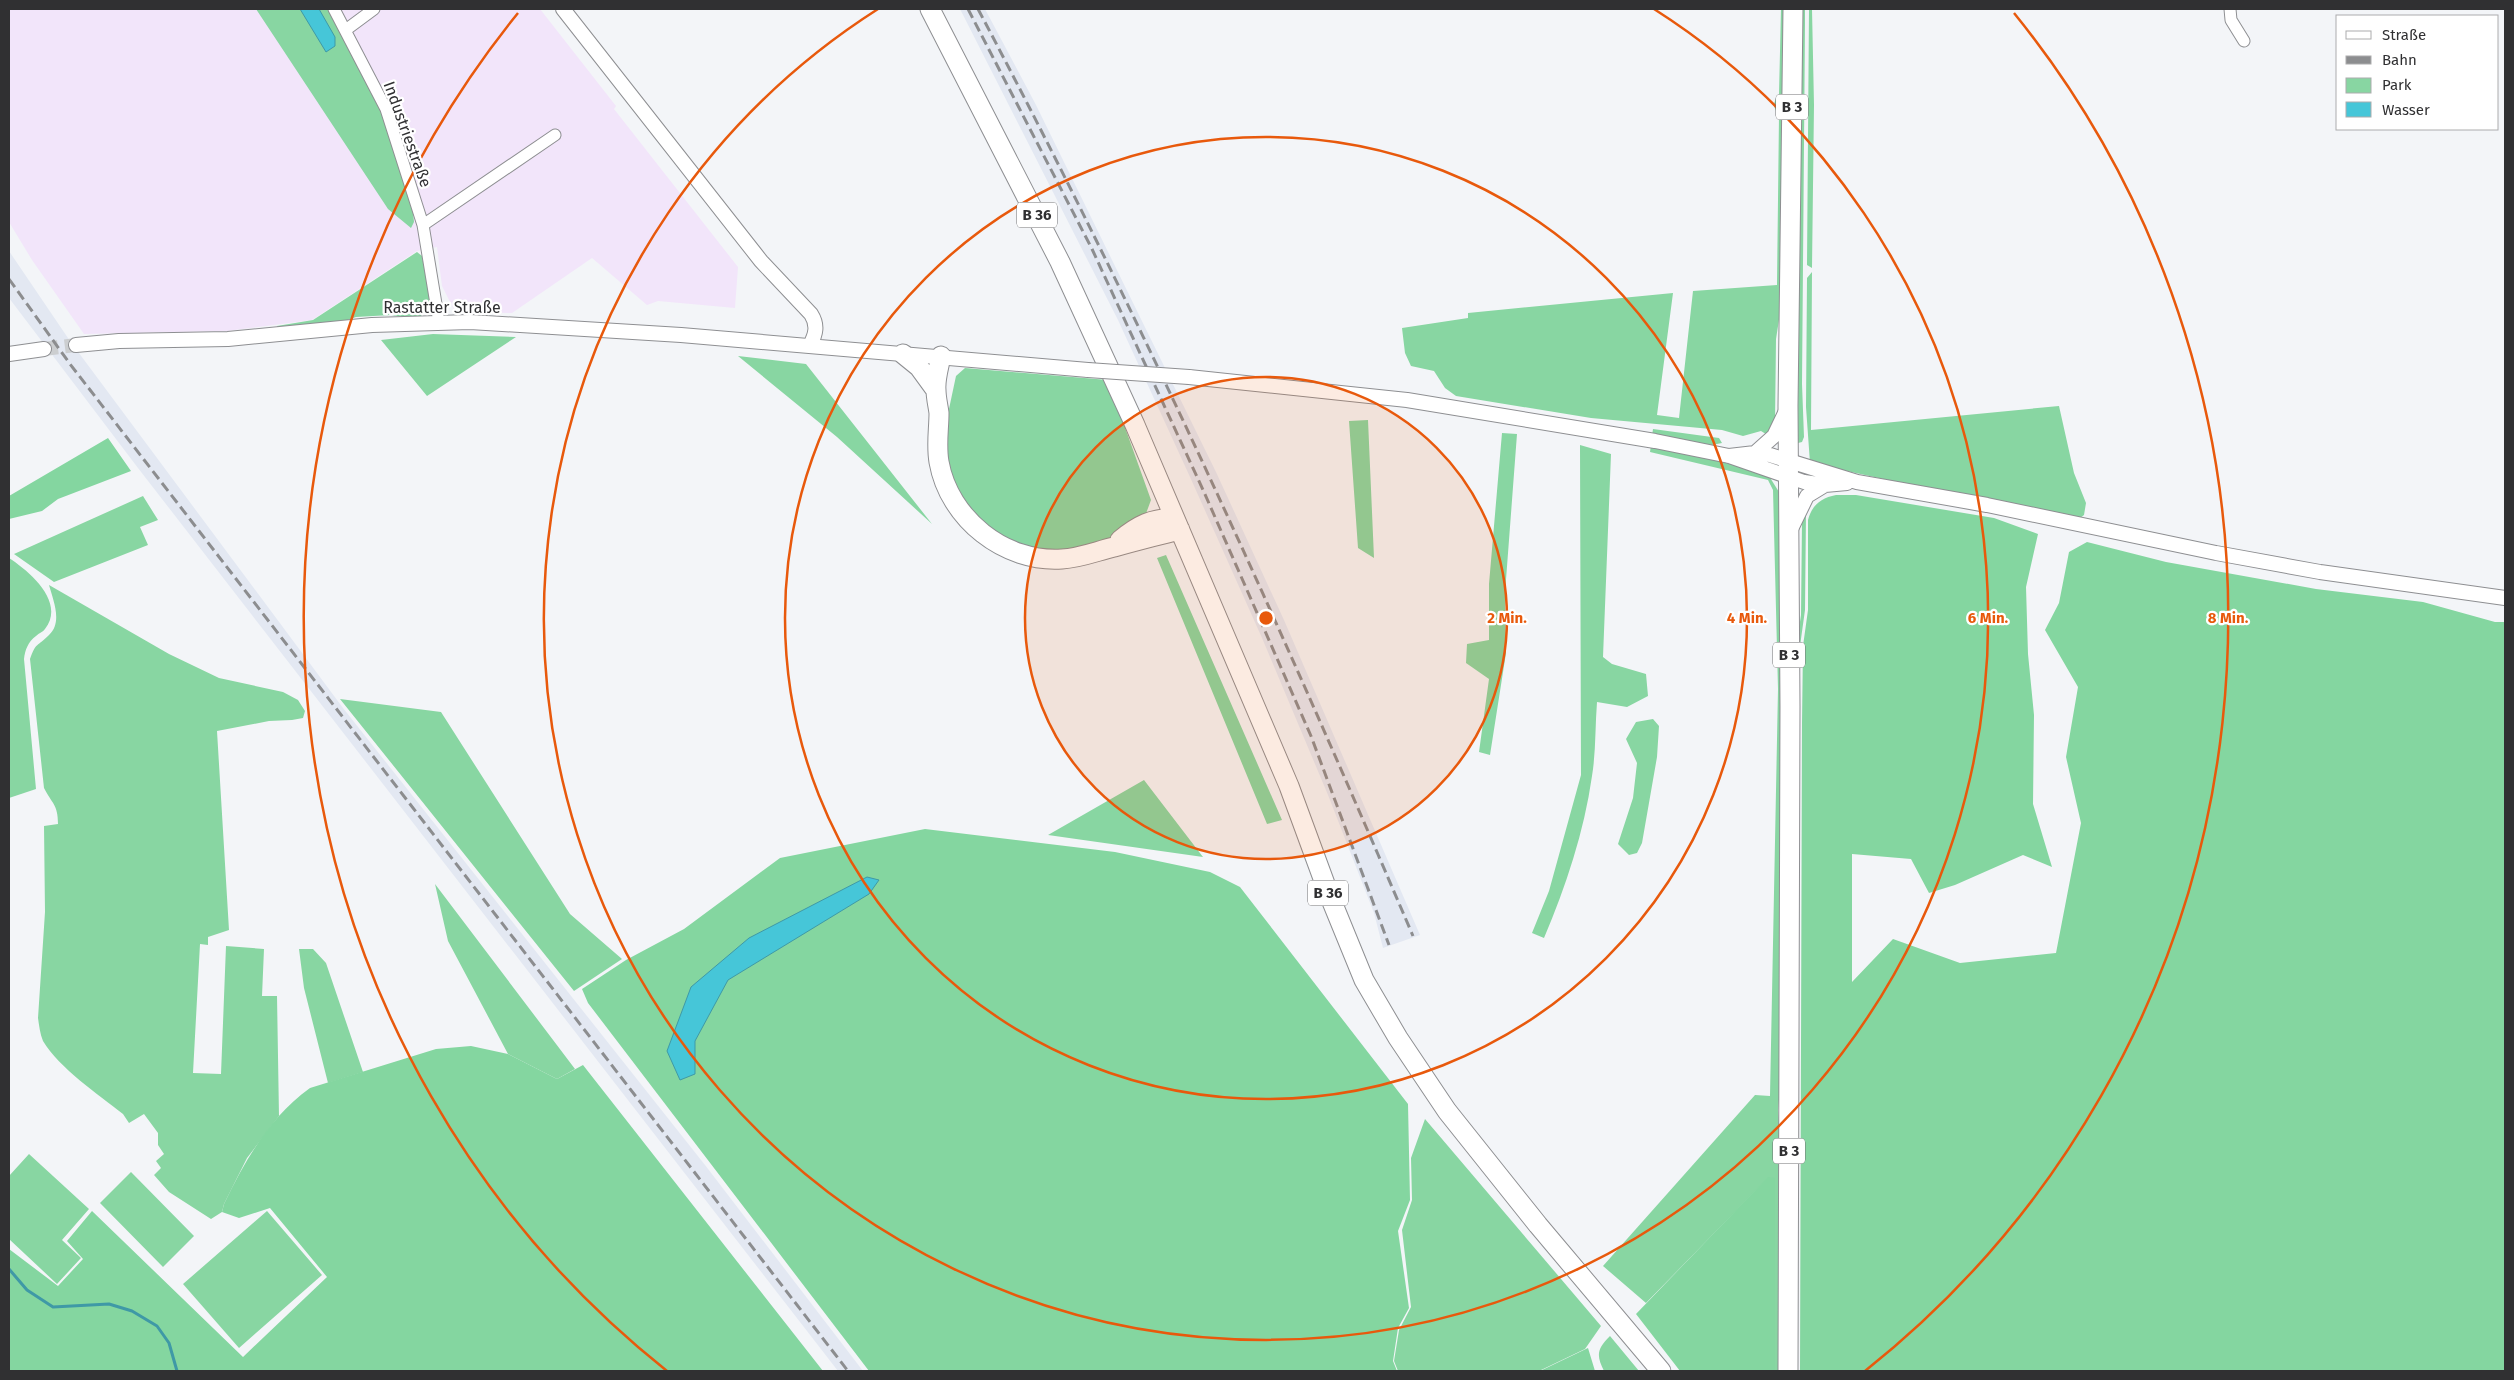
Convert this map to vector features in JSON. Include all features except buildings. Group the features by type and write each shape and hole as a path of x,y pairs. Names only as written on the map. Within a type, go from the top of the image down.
{"main road":[{"name":"B 36","path":"930,9 1060,262 1159,481 1289,786 1328,892 1364,980 1412,1060 1447,1111 1538,1225 1661,1371"},
{"name":"B 3","path":"1788,1371 1790,711 1788,406 1792,253 1793,9"},
{"path":"903,354 919,367 936,389"},
{"path":"939,413 936,389 947,357"},
{"path":"947,357 939,413 937,440 939,464 948,490 973,525 990,539 1010,550 1035,558 1062,559 1112,547 1178,524"},
{"path":"1144,524 1154,504 1159,481"},
{"path":"1112,547 1144,524 1156,519 1178,524"}],"street":[{"name":"Industriestraße","path":"334,9 347,29 386,109 423,225 439,322"},
{"path":"347,29 374,9"},
{"path":"563,9 761,261 804,308 810,345"},
{"path":"2230,9 2231,20 2244,41"},
{"path":"423,225 555,135"},
{"name":"Rastatter Straße","path":"76,345 119,341 228,339 352,326 439,322 575,328 810,345 1189,378 1407,400 1654,440 1729,456"},
{"path":"9,354 44,349"},
{"path":"1755,453 1774,436 1788,406"},
{"path":"1729,456 1755,453 1825,485 1857,482"},
{"path":"1729,456 1788,469 1987,505 2206,551 2320,572 2505,598"},
{"path":"1788,534 1804,501 1825,485"}],"shaded area":[{"path":"9,9 540,9 616,106 614,109 738,267 735,308 658,301 647,305 592,258 512,313 455,312 442,286 437,247 417,251 312,320 227,331 84,334 32,260 9,222"},
{"path":"960,9 985,9 1036,105 1216,472 1284,620 1420,935 1383,948 1374,913 1328,795 1262,638 1190,477 1118,320"},
{"path":"9,251 70,341 343,708 705,1165 863,1371 838,1371 138,468 9,298"}],"green space":[{"path":"256,9 328,9 359,61 383,113 413,212 414,222 411,228 388,209"},
{"path":"1781,9 1786,9 1783,294 1776,339 1775,422 1769,436 1761,431 1743,436 1722,430 1591,418 1456,396 1445,388 1434,371 1411,366 1405,353 1402,328 1468,318 1468,313 1673,293 1657,415 1679,418 1693,291 1777,285 1779,115 1774,105 1779,94"},
{"path":"1799,9 1805,9 1805,23 1802,384 1804,437 1802,442 1798,443"},
{"path":"1809,9 1812,9 1814,105 1812,268 1807,265"},
{"path":"417,252 422,256 430,300 425,312 420,317 412,318 391,315 356,317 339,323 278,330 277,326 313,320"},
{"path":"1812,272 1811,430 2059,406 2074,473 2086,503 2084,515 2076,521 1810,463 1806,407 1807,278"},
{"path":"433,334 516,337 427,396 381,340"},
{"path":"738,356 806,364 932,524 837,437"},
{"path":"965,368 1108,380 1151,500 1144,519 1123,536 1050,556 992,534 962,502 948,466 946,423 956,376"},
{"path":"1368,420 1374,558 1358,548 1349,421"},
{"path":"1653,429 1719,438 1722,443 1712,445 1652,436"},
{"path":"1502,433 1517,434 1505,593 1506,653 1490,755 1479,752 1489,679 1466,663 1467,644 1489,640 1489,584"},
{"path":"108,438 131,471 58,499 42,511 9,519 9,496"},
{"path":"1580,445 1611,454 1603,657 1612,664 1646,674 1648,696 1627,707 1597,702 1595,749 1589,797 1567,879 1544,938 1532,933 1549,891 1581,775"},
{"path":"1651,445 1740,466 1769,476 1779,492 1783,1057 1778,1110 1782,1177 1782,1371 1775,1371 1775,1178 1768,1178 1646,1303 1603,1266 1755,1095 1770,1096 1778,689 1773,490 1768,480 1650,452"},
{"path":"1836,495 1856,495 1994,518 2038,534 2026,587 2028,654 2034,715 2033,804 2052,867 2023,855 1955,885 1929,893 1911,859 1852,854 1852,982 1893,939 1960,963 2056,953 2081,823 2066,757 2078,687 2045,630 2059,603 2069,552 2087,542 2166,562 2316,589 2423,602 2495,622 2505,622 2505,1371 1800,1371 1802,723 1803,646 1808,610 1808,520 1812,510 1818,503"},
{"path":"143,496 158,520 140,527 148,545 54,582 14,554"},
{"path":"1806,512 1805,610 1800,646 1798,1129 1797,642 1801,615 1802,520"},
{"path":"1166,555 1282,820 1267,824 1157,558"},
{"path":"9,558 35,579 48,598 51,608 50,619 45,629 33,638 26,649 24,659 36,789 9,798"},
{"path":"49,585 169,654 219,678 283,692 298,700 305,711 303,718 269,721 217,731 229,930 208,937 208,945 200,944 193,1073 221,1074 226,946 264,949 262,996 277,996 279,1116 247,1158 224,1204 222,1212 211,1219 169,1192 154,1175 161,1168 156,1161 164,1154 158,1145 158,1133 144,1114 129,1123 123,1114 59,1061 43,1041 41,1035 38,1018 45,912 44,826 58,824 58,817 56,808 44,788 30,659 35,647 49,635 55,624 56,611"},
{"path":"340,699 441,712 570,914 622,959 574,991"},
{"path":"1653,719 1659,726 1657,757 1642,843 1637,853 1629,855 1618,844 1633,798 1637,763 1626,739 1636,722"},
{"path":"1144,780 1203,857 1048,835"},
{"path":"925,829 1115,852 1210,872 1240,887 1408,1104 1410,1200 1398,1231 1409,1308 1398,1328 1393,1361 1397,1371 869,1371 588,1003 582,989 626,960 684,929 780,858"},
{"path":"435,884 575,1069 557,1079 508,1054 448,941"},
{"path":"299,949 313,949 326,963 363,1072 328,1083 304,988"},
{"path":"471,1046 508,1054 557,1079 583,1065 823,1371 9,1371 9,1249 58,1286 83,1259 67,1241 92,1211 243,1357 327,1277 270,1208 239,1218 222,1212 232,1187 260,1140 282,1112 310,1088 436,1049"},
{"path":"1425,1119 1601,1326 1585,1349 1539,1371 1398,1371 1394,1361 1399,1330 1411,1307 1402,1230 1412,1200 1411,1158"},
{"path":"29,1154 89,1209 62,1240 81,1258 57,1284 9,1239 9,1176"},
{"path":"131,1172 194,1236 163,1267 100,1203"},
{"path":"1768,1177 1775,1178 1775,1371 1680,1371 1636,1314"},
{"path":"267,1211 322,1275 239,1348 183,1284"},
{"path":"1610,1336 1639,1371 1604,1371 1599,1352"},
{"path":"1588,1348 1595,1371 1540,1371"}],"water":[{"path":"300,9 319,9 335,37 335,46 326,52"},
{"path":"867,877 879,880 869,894 728,980 695,1041 695,1074 680,1080 667,1051 691,987 749,938"}],"waterway":[{"path":"9,1269 27,1290 53,1307 109,1304 132,1311 157,1326 169,1343 177,1371"}],"tunnel":[{"path":"44,349 76,345"}],"railway":[{"path":"968,9 1092,249 1204,492 1311,736 1389,945"},
{"path":"978,9 1095,237 1151,352 1259,584 1413,936"},
{"path":"9,279 70,364 848,1371"}]}
